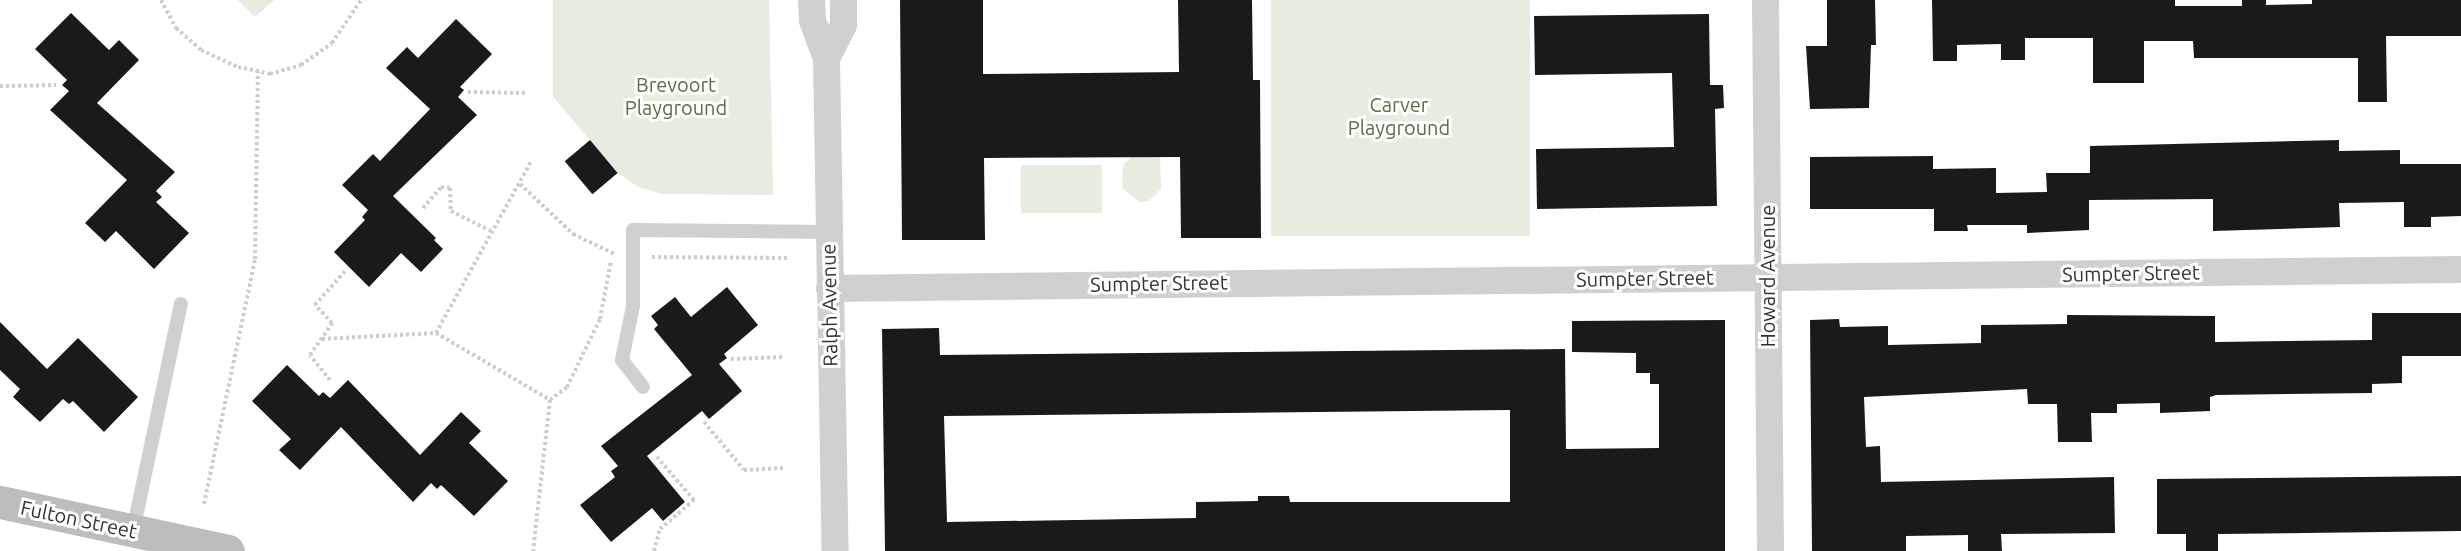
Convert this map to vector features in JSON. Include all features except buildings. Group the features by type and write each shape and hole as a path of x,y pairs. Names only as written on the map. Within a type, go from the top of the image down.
{"main road":[{"name":"Fulton Street","path":"0,502 228,551"}],"street":[{"name":"Ralph Avenue","path":"812,0 812,20 826,58 835,551"},
{"name":"Ralph Avenue","path":"826,58 843,24 843,0"},
{"name":"Howard Avenue","path":"1766,0 1770,551"},
{"name":"Sumpter Street","path":"829,288 2461,269"}],"lane":[{"path":"643,387 622,360 633,306 633,230 828,232"},
{"path":"133,531 181,304"}],"path":[{"path":"161,0 176,28 201,50 258,72 270,74 301,65 332,43 361,0"},
{"path":"204,504 255,259 258,72"},
{"path":"0,86 56,85"},
{"path":"468,92 528,93"},
{"path":"436,333 532,160"},
{"path":"423,208 441,187 450,188 451,211 493,232"},
{"path":"534,551 550,400 567,387 600,319 612,254"},
{"path":"330,380 310,355 332,323 315,305 345,272"},
{"path":"322,339 436,333 550,400"},
{"path":"731,359 783,357"},
{"path":"704,422 744,470 784,468"},
{"path":"654,551 660,529 694,500 657,457"}],"green space":[{"path":"238,0 274,0 255,17"},
{"name":"Brevoort Playground","path":"553,0 769,0 773,195 662,194 636,186 618,173 553,97"},
{"name":"Carver Playground","path":"1271,0 1530,0 1530,236 1271,236"},
{"path":"1131,157 1160,157 1161,189 1149,201 1140,202 1122,188 1123,165"},
{"path":"1021,165 1102,165 1102,213 1021,213"}]}
